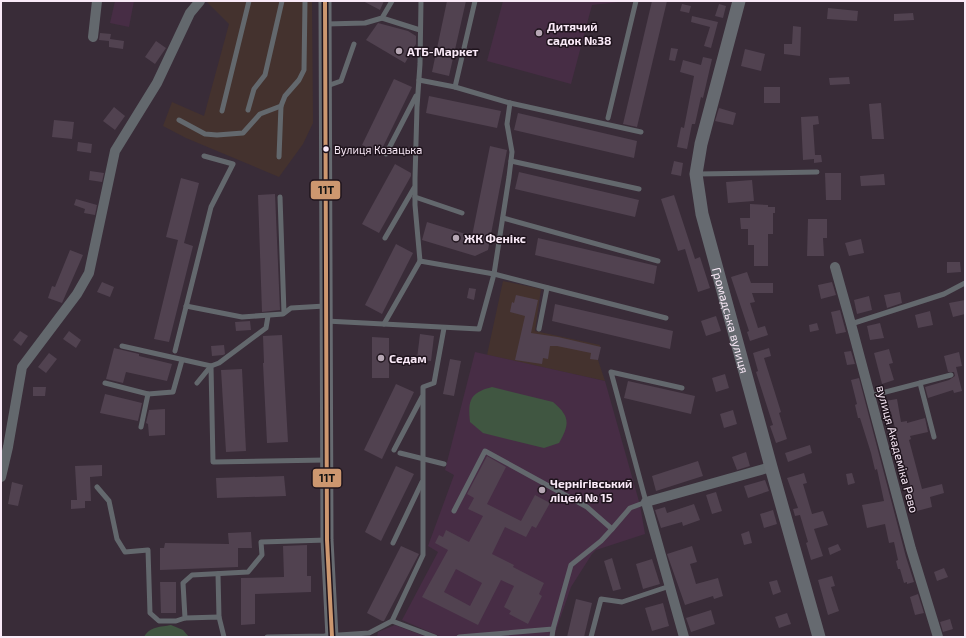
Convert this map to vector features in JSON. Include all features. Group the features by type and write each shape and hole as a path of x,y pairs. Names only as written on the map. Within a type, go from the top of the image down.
{"street":[{"path":"93,37 97,1"},
{"path":"1,477 8,447 22,367 77,294 89,273 115,151 157,82 190,13 200,1"},
{"path":"325,1 327,540 332,636"},
{"name":"Громадська вулиця","path":"739,1 701,144 696,174 697,190 702,214 771,467 819,637"},
{"name":"вулиця Академіка Рево","path":"835,267 911,549 938,637"},
{"path":"684,637 646,502 771,467"}],"lane":[{"path":"222,112 250,1"},
{"path":"248,110 254,89 266,75 282,1"},
{"path":"279,157 281,106 285,96 299,80 304,70 305,1"},
{"path":"382,18 392,1"},
{"path":"384,324 420,261 415,187 421,1"},
{"path":"455,87 476,1"},
{"path":"608,118 636,1"},
{"path":"326,24 365,23 382,18 420,30"},
{"path":"326,86 342,81 354,44"},
{"path":"419,80 455,87 510,103 641,132"},
{"path":"386,154 418,93"},
{"path":"326,321 479,329 494,274 511,161 512,152 507,124 510,103"},
{"path":"179,120 205,134 218,135 244,133 260,114 281,106"},
{"path":"175,351 211,207 233,164 204,156"},
{"path":"511,161 639,189"},
{"path":"696,174 817,172"},
{"path":"385,238 415,187"},
{"path":"280,197 284,313"},
{"path":"415,197 462,213"},
{"path":"503,218 658,261"},
{"path":"420,261 494,274 666,318"},
{"path":"851,324 944,294 965,282"},
{"path":"539,329 547,288"},
{"path":"186,306 242,318 284,313 291,308 326,306"},
{"path":"197,383 211,366 219,363 266,328 268,316"},
{"path":"267,637 332,636 368,633 392,621 423,555 423,387 434,383 444,328"},
{"path":"122,346 211,366"},
{"path":"105,383 148,394 173,392 182,360"},
{"path":"211,366 213,462 327,460"},
{"path":"552,637 571,565 601,541 630,508 646,502 611,372 682,388"},
{"path":"870,396 951,375"},
{"path":"920,383 934,437"},
{"path":"141,427 148,394"},
{"path":"394,450 423,396"},
{"path":"454,511 485,451 587,507 612,528"},
{"path":"400,453 444,464"},
{"path":"393,543 423,479"},
{"path":"97,487 109,501 117,538 125,552 148,550 150,612 159,621 176,621 185,618 219,617"},
{"path":"185,618 183,583 192,575 248,572 262,555 262,542 327,540"},
{"path":"218,574 219,617 224,637"},
{"path":"591,637 601,599 622,602 670,586"},
{"path":"392,621 435,637"},
{"path":"459,637 553,629"}],"shaded area":[{"path":"115,1 134,1 129,27 110,23"},
{"path":"312,1 313,123 303,144 279,177 186,138 163,126 172,102 204,116 229,24 207,2"},
{"name":"Дитячий садок №38","path":"503,1 628,1 592,5 571,84 487,61"},
{"path":"503,281 541,289 535,331 600,345 598,360 605,381 487,355"},
{"name":"Чернігівський ліцей № 15","path":"475,352 605,381 640,505 645,534 596,550 592,554 571,587 554,636 441,637 402,620 438,552 428,546 454,475 445,470"},
{"path":"395,625 427,637 377,637 378,632"}],"green space":[{"path":"492,387 553,402 559,407 565,417 566,426 559,443 544,448 483,433 470,422 470,403 474,395 484,389"},
{"path":"171,625 183,630 189,637 144,637 146,633 153,629"}],"building":[{"path":"363,1 384,1 380,10"},
{"path":"447,1 466,1 449,76 432,72"},
{"path":"652,1 667,1 637,127 623,124"},
{"path":"682,4 691,6 689,13 680,11"},
{"path":"719,4 726,6 723,18 715,16"},
{"path":"828,8 858,11 857,21 827,19"},
{"path":"913,13 914,20 894,21 894,14"},
{"path":"692,16 718,22 711,48 704,46 710,27 691,22"},
{"name":"АТБ-Маркет","path":"378,23 408,31 416,36 416,44 405,63 366,40"},
{"path":"793,26 801,27 800,56 784,54 784,44 792,44"},
{"path":"100,33 111,34 110,39 124,41 123,49 109,47 109,41 99,40"},
{"path":"156,41 166,48 155,64 145,57"},
{"path":"671,48 678,49 675,61 669,60"},
{"path":"745,49 765,54 761,71 741,66"},
{"path":"703,57 712,59 703,98 701,97 695,124 692,124 687,149 677,147 681,127 684,128 694,76 680,72 683,60 701,65"},
{"path":"849,77 850,84 830,85 829,78"},
{"path":"394,79 412,87 380,153 362,145"},
{"path":"764,87 780,87 780,103 764,103"},
{"path":"429,96 501,111 497,128 426,113"},
{"path":"881,103 884,139 872,139 869,104"},
{"path":"114,107 125,116 115,130 103,121"},
{"path":"719,108 736,113 733,125 715,121"},
{"path":"518,113 637,141 634,158 514,130"},
{"path":"818,116 819,124 813,125 815,155 821,155 822,162 814,163 814,159 803,160 801,117"},
{"path":"54,120 74,122 72,139 52,137"},
{"path":"78,142 92,144 91,153 77,151"},
{"path":"490,146 507,150 488,250 475,256 422,240 427,222 472,236"},
{"path":"674,161 683,163 681,176 671,174"},
{"path":"395,164 411,173 411,176 379,233 362,224"},
{"path":"90,171 104,173 102,182 89,180"},
{"path":"519,172 639,200 635,217 515,189"},
{"path":"825,173 841,173 841,200 826,200"},
{"path":"884,174 885,185 861,186 860,176"},
{"path":"181,178 199,183 184,243 193,246 169,342 154,339 178,240 166,237"},
{"path":"752,180 754,201 728,203 726,182"},
{"path":"275,194 280,310 262,312 258,195"},
{"path":"674,195 695,259 700,257 710,288 698,292 685,249 678,251 661,199"},
{"path":"76,199 97,205 95,215 84,213 85,209 74,205"},
{"path":"750,204 775,207 775,213 773,213 773,234 768,234 768,266 754,266 754,245 748,245 748,229 741,229 740,218 750,218"},
{"path":"808,219 827,219 827,238 823,238 824,256 807,256"},
{"path":"538,238 657,266 654,284 535,255"},
{"path":"861,239 864,253 849,256 845,243"},
{"path":"396,244 413,253 382,314 365,305"},
{"path":"70,250 83,255 62,303 48,298 52,286 55,287"},
{"path":"947,262 960,262 961,272 947,273"},
{"path":"747,272 751,283 773,283 773,293 752,293 755,302 750,303 758,328 765,326 768,335 750,341 747,332 749,331 731,277"},
{"path":"102,282 114,287 110,297 97,292"},
{"path":"832,282 836,295 821,299 818,285"},
{"path":"469,288 476,289 474,300 467,298"},
{"path":"900,292 902,303 887,308 884,295"},
{"path":"516,295 538,300 531,333 558,337 601,347 598,360 590,359 591,353 550,346 548,359 543,358 542,364 515,360 525,316 510,312 512,302 514,303"},
{"path":"869,296 872,310 857,314 854,300"},
{"path":"965,300 965,314 953,317 949,303"},
{"path":"555,304 673,331 670,349 552,321"},
{"path":"840,310 846,332 836,334 831,312"},
{"path":"930,311 933,325 918,328 915,315"},
{"path":"716,316 721,331 706,336 701,321"},
{"path":"250,321 251,330 236,331 235,322"},
{"path":"817,323 819,330 810,332 809,325"},
{"path":"880,323 884,338 870,340 867,326"},
{"path":"20,331 28,336 21,346 13,340"},
{"path":"69,331 81,340 76,348 63,339"},
{"path":"420,334 434,336 431,361 417,359"},
{"path":"282,335 288,442 267,443 263,336"},
{"name":"Седам","path":"372,337 389,338 389,378 372,378"},
{"path":"224,345 225,354 212,356 211,346"},
{"path":"114,348 172,364 167,381 126,372 123,383 106,379"},
{"path":"769,348 771,356 764,358 781,412 779,413 787,439 776,443 770,426 773,425 756,372 758,371 753,353"},
{"path":"889,349 893,363 889,364 894,380 882,384 874,353"},
{"path":"851,351 855,364 847,365 844,352"},
{"path":"959,352 962,366 956,367 962,391 954,393 953,390 928,398 925,387 949,380 955,376 954,372 948,372 944,356"},
{"path":"49,353 57,359 46,373 38,367"},
{"path":"450,359 461,361 454,396 443,394"},
{"path":"242,369 246,451 226,452 221,370"},
{"path":"725,374 729,388 716,392 712,378"},
{"path":"859,378 906,557 914,582 907,584 907,582 904,583 900,569 898,569 896,561 898,560 894,542 889,543 885,524 867,528 862,505 884,501 877,469 875,470 855,405 857,404 851,380"},
{"path":"628,381 695,396 691,414 624,398"},
{"path":"396,384 414,392 382,459 364,450"},
{"path":"33,387 46,387 45,396 33,396"},
{"path":"105,394 142,403 138,421 100,413"},
{"path":"897,399 901,422 907,421 907,423 925,418 928,432 910,436 911,439 909,440 922,489 942,484 944,493 930,497 932,507 917,511 891,412 887,413 885,401"},
{"path":"165,409 165,435 149,436 148,424 146,423 149,410"},
{"path":"733,410 737,424 724,428 720,414"},
{"path":"810,445 812,453 788,462 785,453"},
{"path":"746,452 750,466 737,470 732,457"},
{"path":"487,456 506,467 487,504 521,521 535,495 550,503 536,528 532,526 526,537 505,527 492,554 544,583 539,594 542,596 528,624 509,614 511,611 504,607 514,586 501,580 478,625 422,597 448,550 435,543 439,535 443,537 446,530 469,542 483,516 468,509 474,498 467,494","holes":["456,569 482,583 470,606 444,592"]},
{"path":"698,461 703,476 656,491 652,476"},
{"path":"102,465 102,476 90,477 91,501 85,501 85,508 71,509 71,500 77,500 75,466"},
{"path":"396,466 414,474 381,541 365,532"},
{"path":"804,473 807,483 803,484 812,514 823,511 828,525 814,529 823,556 811,560 806,543 808,542 800,515 795,516 793,509 798,508 787,478"},
{"path":"852,473 855,483 848,485 846,474"},
{"path":"284,476 286,496 217,498 216,478"},
{"path":"765,480 769,491 748,498 744,486"},
{"path":"12,482 23,485 18,506 8,504"},
{"path":"716,492 722,511 712,514 706,495"},
{"path":"694,504 700,520 683,526 682,522 661,528 655,510 665,507 667,513"},
{"path":"773,510 777,524 764,528 760,514"},
{"path":"749,531 752,543 744,545 741,534"},
{"path":"251,532 252,548 238,548 238,567 160,570 160,548 164,548 165,543 229,544 228,533"},
{"path":"838,544 841,550 830,555 828,548"},
{"path":"307,545 307,576 311,576 311,592 255,594 255,624 241,625 241,578 284,577 283,546"},
{"path":"401,546 419,554 384,621 382,621 367,613"},
{"path":"692,546 697,562 690,564 696,584 718,578 723,596 714,599 713,596 685,605 667,554"},
{"path":"612,558 621,589 613,591 604,561"},
{"path":"652,559 660,584 643,589 636,564"},
{"path":"944,568 948,577 937,581 934,572"},
{"path":"832,576 835,586 831,587 839,611 828,615 818,580"},
{"path":"777,580 781,592 773,595 769,582"},
{"path":"160,582 176,582 176,613 161,613"},
{"path":"918,594 924,613 915,615 910,597"},
{"path":"576,599 592,603 584,637 567,637"},
{"path":"663,603 669,626 652,631 645,608"},
{"path":"711,610 715,624 691,632 686,618"},
{"path":"787,613 791,624 779,628 775,617"},
{"path":"950,619 953,629 943,632 940,622"}],"transit line":[{"name":"11Т","path":"325,1 327,540 332,637"}],"place":[{"name":"Дитячий садок №38","path":"539,33"},
{"name":"АТБ-Маркет","path":"399,51"},
{"name":"Вулиця Козацька","path":"326,149"},
{"name":"ЖК Фенікс","path":"456,238"},
{"name":"Седам","path":"381,358"},
{"name":"Чернігівський ліцей № 15","path":"542,490"}]}
